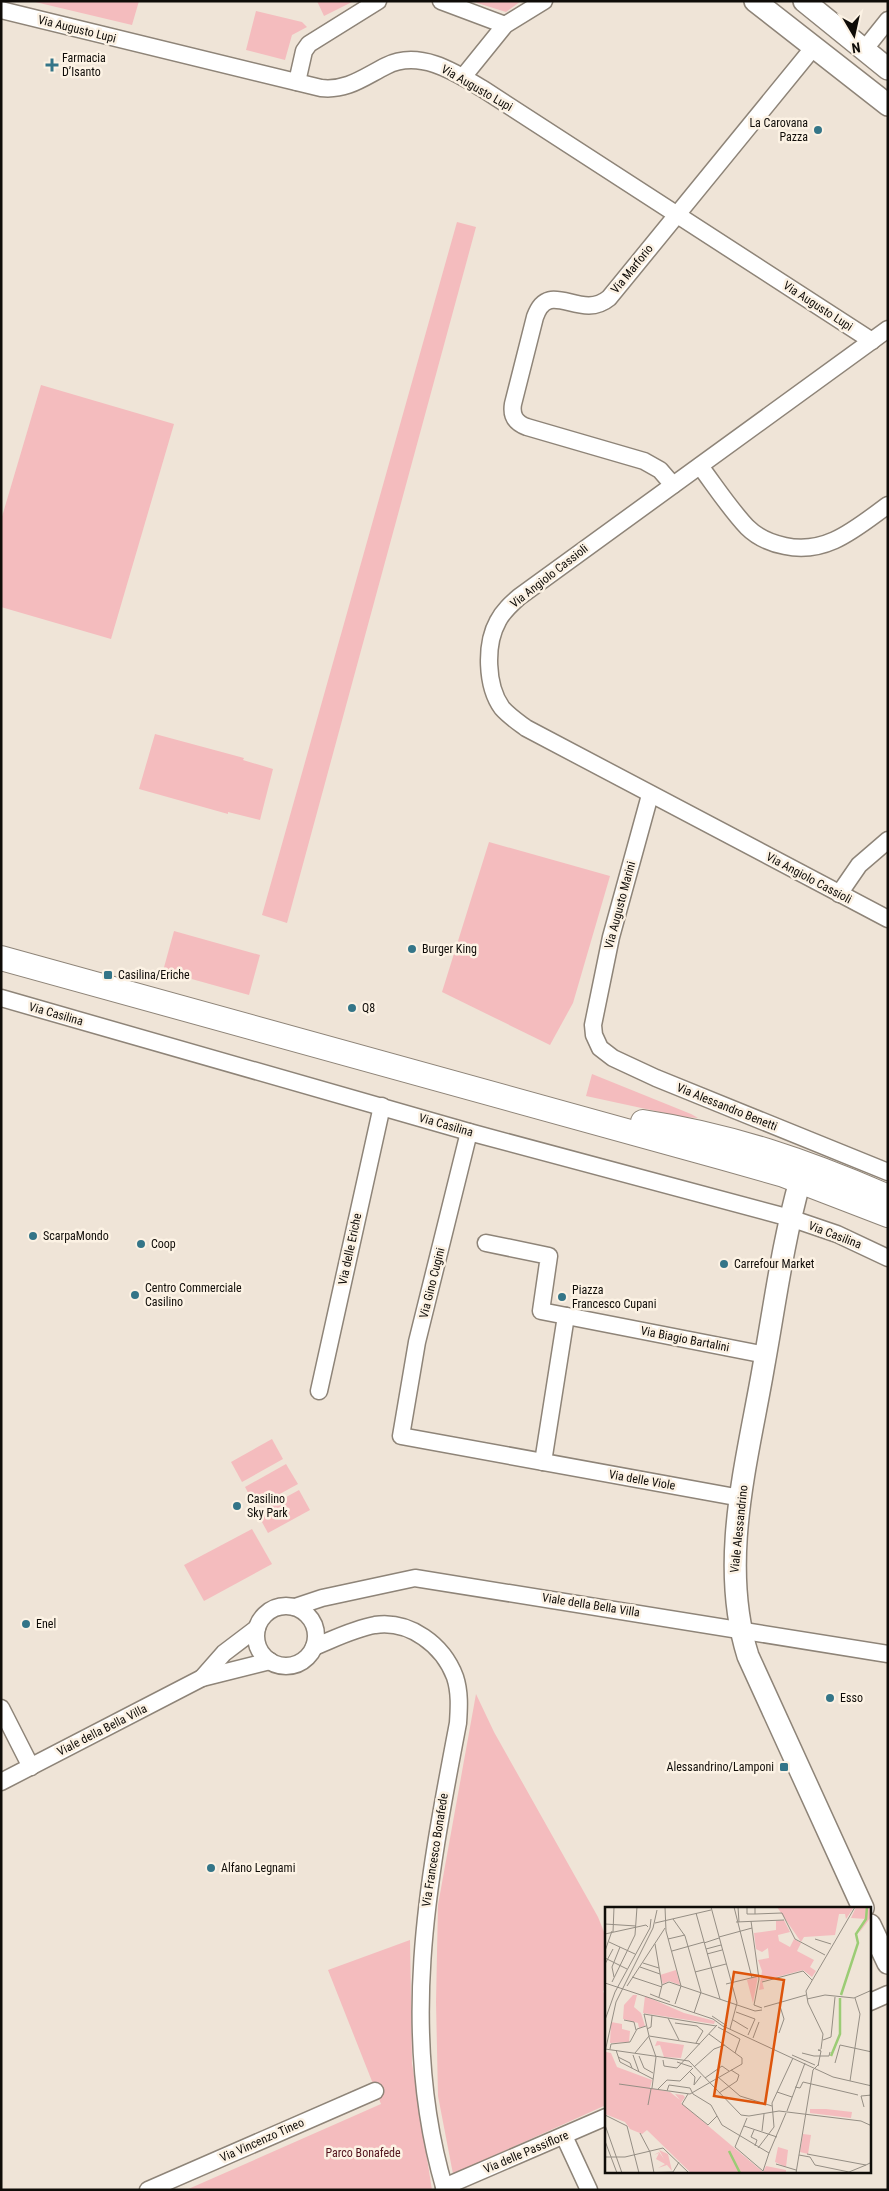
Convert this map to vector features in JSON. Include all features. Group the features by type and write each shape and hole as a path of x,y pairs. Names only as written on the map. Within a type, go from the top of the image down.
{"main road":[{"path":"1,958 715,1156 800,1181 888,1215"},
{"path":"564,1115 604,1117 663,1125 744,1143 786,1156 888,1197"}],"street":[{"path":"297,82 304,51 309,44 378,1"},
{"path":"441,1 505,25"},
{"path":"463,77 505,25 544,1"},
{"path":"755,1 888,106"},
{"path":"804,1 888,69"},
{"name":"Via Augusto Lupi","path":"1,10 297,82 329,88 340,88 353,84 391,64 411,60 436,64 463,77 872,341"},
{"path":"864,50 888,20"},
{"name":"Via Marforio","path":"673,485 652,464 527,427 516,420 512,410 535,317 541,304 555,299 588,307 606,300 814,48"},
{"name":"Via Angiolo Cassioli","path":"888,329 519,597 498,621 490,649 494,690 508,714 532,731 888,919"},
{"path":"700,466 753,533 774,543 792,548 819,546 835,541 888,505"},
{"name":"Via Augusto Marini","path":"594,1016 611,937 650,795"},
{"path":"839,894 859,865 888,840"},
{"name":"Via Casilina","path":"1,998 469,1132 790,1218 837,1234 888,1258"},
{"name":"Via Alessandro Benetti","path":"594,1016 592,1029 596,1041 604,1052 613,1058 656,1078 888,1172"},
{"name":"Via delle Eriche","path":"319,1392 382,1106"},
{"name":"Via Gino Cugini","path":"400,1436 416,1342 469,1132"},
{"name":"Viale Alessandrino","path":"800,1181 790,1218 741,1498 734,1564 740,1630 748,1656 863,1907"},
{"path":"486,1242 549,1256 541,1311 566,1316 544,1462"},
{"name":"Via Biagio Bartalini","path":"566,1316 766,1355"},
{"name":"Via delle Viole","path":"400,1436 741,1498"},
{"name":"Viale della Bella Villa","path":"202,1678 224,1653 257,1628 262,1618 269,1611 277,1607 295,1607 330,1596 415,1578 888,1654"},
{"path":"295,1607 303,1611 314,1624 316,1640 314,1647"},
{"name":"Via Francesco Bonafede","path":"314,1647 354,1630 376,1625 396,1625 422,1636 444,1656 455,1678 459,1699 458,1723 431,1868 424,1924 421,1982 425,2099 429,2127 445,2188"},
{"path":"257,1628 258,1647 270,1661"},
{"name":"Viale della Bella Villa","path":"1,1782 202,1678 270,1661 290,1666 308,1656 314,1647"},
{"path":"1,1708 32,1767"},
{"path":"872,1929 888,1963"},
{"path":"872,2001 888,1994"},
{"name":"Via Vincenzo Tineo","path":"148,2190 375,2091"},
{"name":"Via delle Passiflore","path":"445,2188 605,2117"},
{"path":"564,2136 590,2190"}],"green space":[{"path":"31,1 139,1 132,25"},
{"path":"317,1 354,1 324,16"},
{"path":"471,1 521,1 506,12"},
{"path":"256,11 302,22 307,27 292,35 285,60 246,50"},
{"path":"457,222 476,227 287,923 262,915"},
{"path":"41,385 174,424 111,639 1,607 1,520"},
{"path":"155,734 244,758 243,760 273,769 260,820 228,812 228,814 139,789"},
{"path":"489,842 610,876 573,1003 550,1045 442,992"},
{"path":"174,931 260,955 249,995 163,971"},
{"path":"592,1074 698,1118 683,1117 586,1096"},
{"path":"272,1439 283,1459 242,1482 231,1462"},
{"path":"286,1464 298,1484 256,1507 245,1487"},
{"path":"299,1490 310,1510 268,1533 257,1513"},
{"path":"252,1529 272,1564 204,1601 184,1565"},
{"path":"476,1694 494,1732 598,1917 605,1934 605,1990 603,1991 605,1996 605,2105 453,2174 438,2096 436,2002 438,1905"},
{"name":"Parco Bonafede","path":"410,1940 412,2063 432,2190 186,2190 381,2104 328,1970"}],"place":[{"name":"Farmacia D’Isanto","path":"52,65"},
{"name":"La Carovana Pazza","path":"818,130"},
{"name":"Burger King","path":"412,949"},
{"name":"Casilina/Eriche","path":"108,975"},
{"name":"Q8","path":"352,1008"},
{"name":"ScarpaMondo","path":"33,1236"},
{"name":"Coop","path":"141,1244"},
{"name":"Carrefour Market","path":"724,1264"},
{"name":"Centro Commerciale Casilino","path":"135,1295"},
{"name":"Piazza Francesco Cupani","path":"562,1297"},
{"name":"Casilino Sky Park","path":"237,1506"},
{"name":"Enel","path":"26,1624"},
{"name":"Esso","path":"830,1698"},
{"name":"Alessandrino/Lamponi","path":"784,1767"},
{"name":"Alfano Legnami","path":"211,1868"}]}
